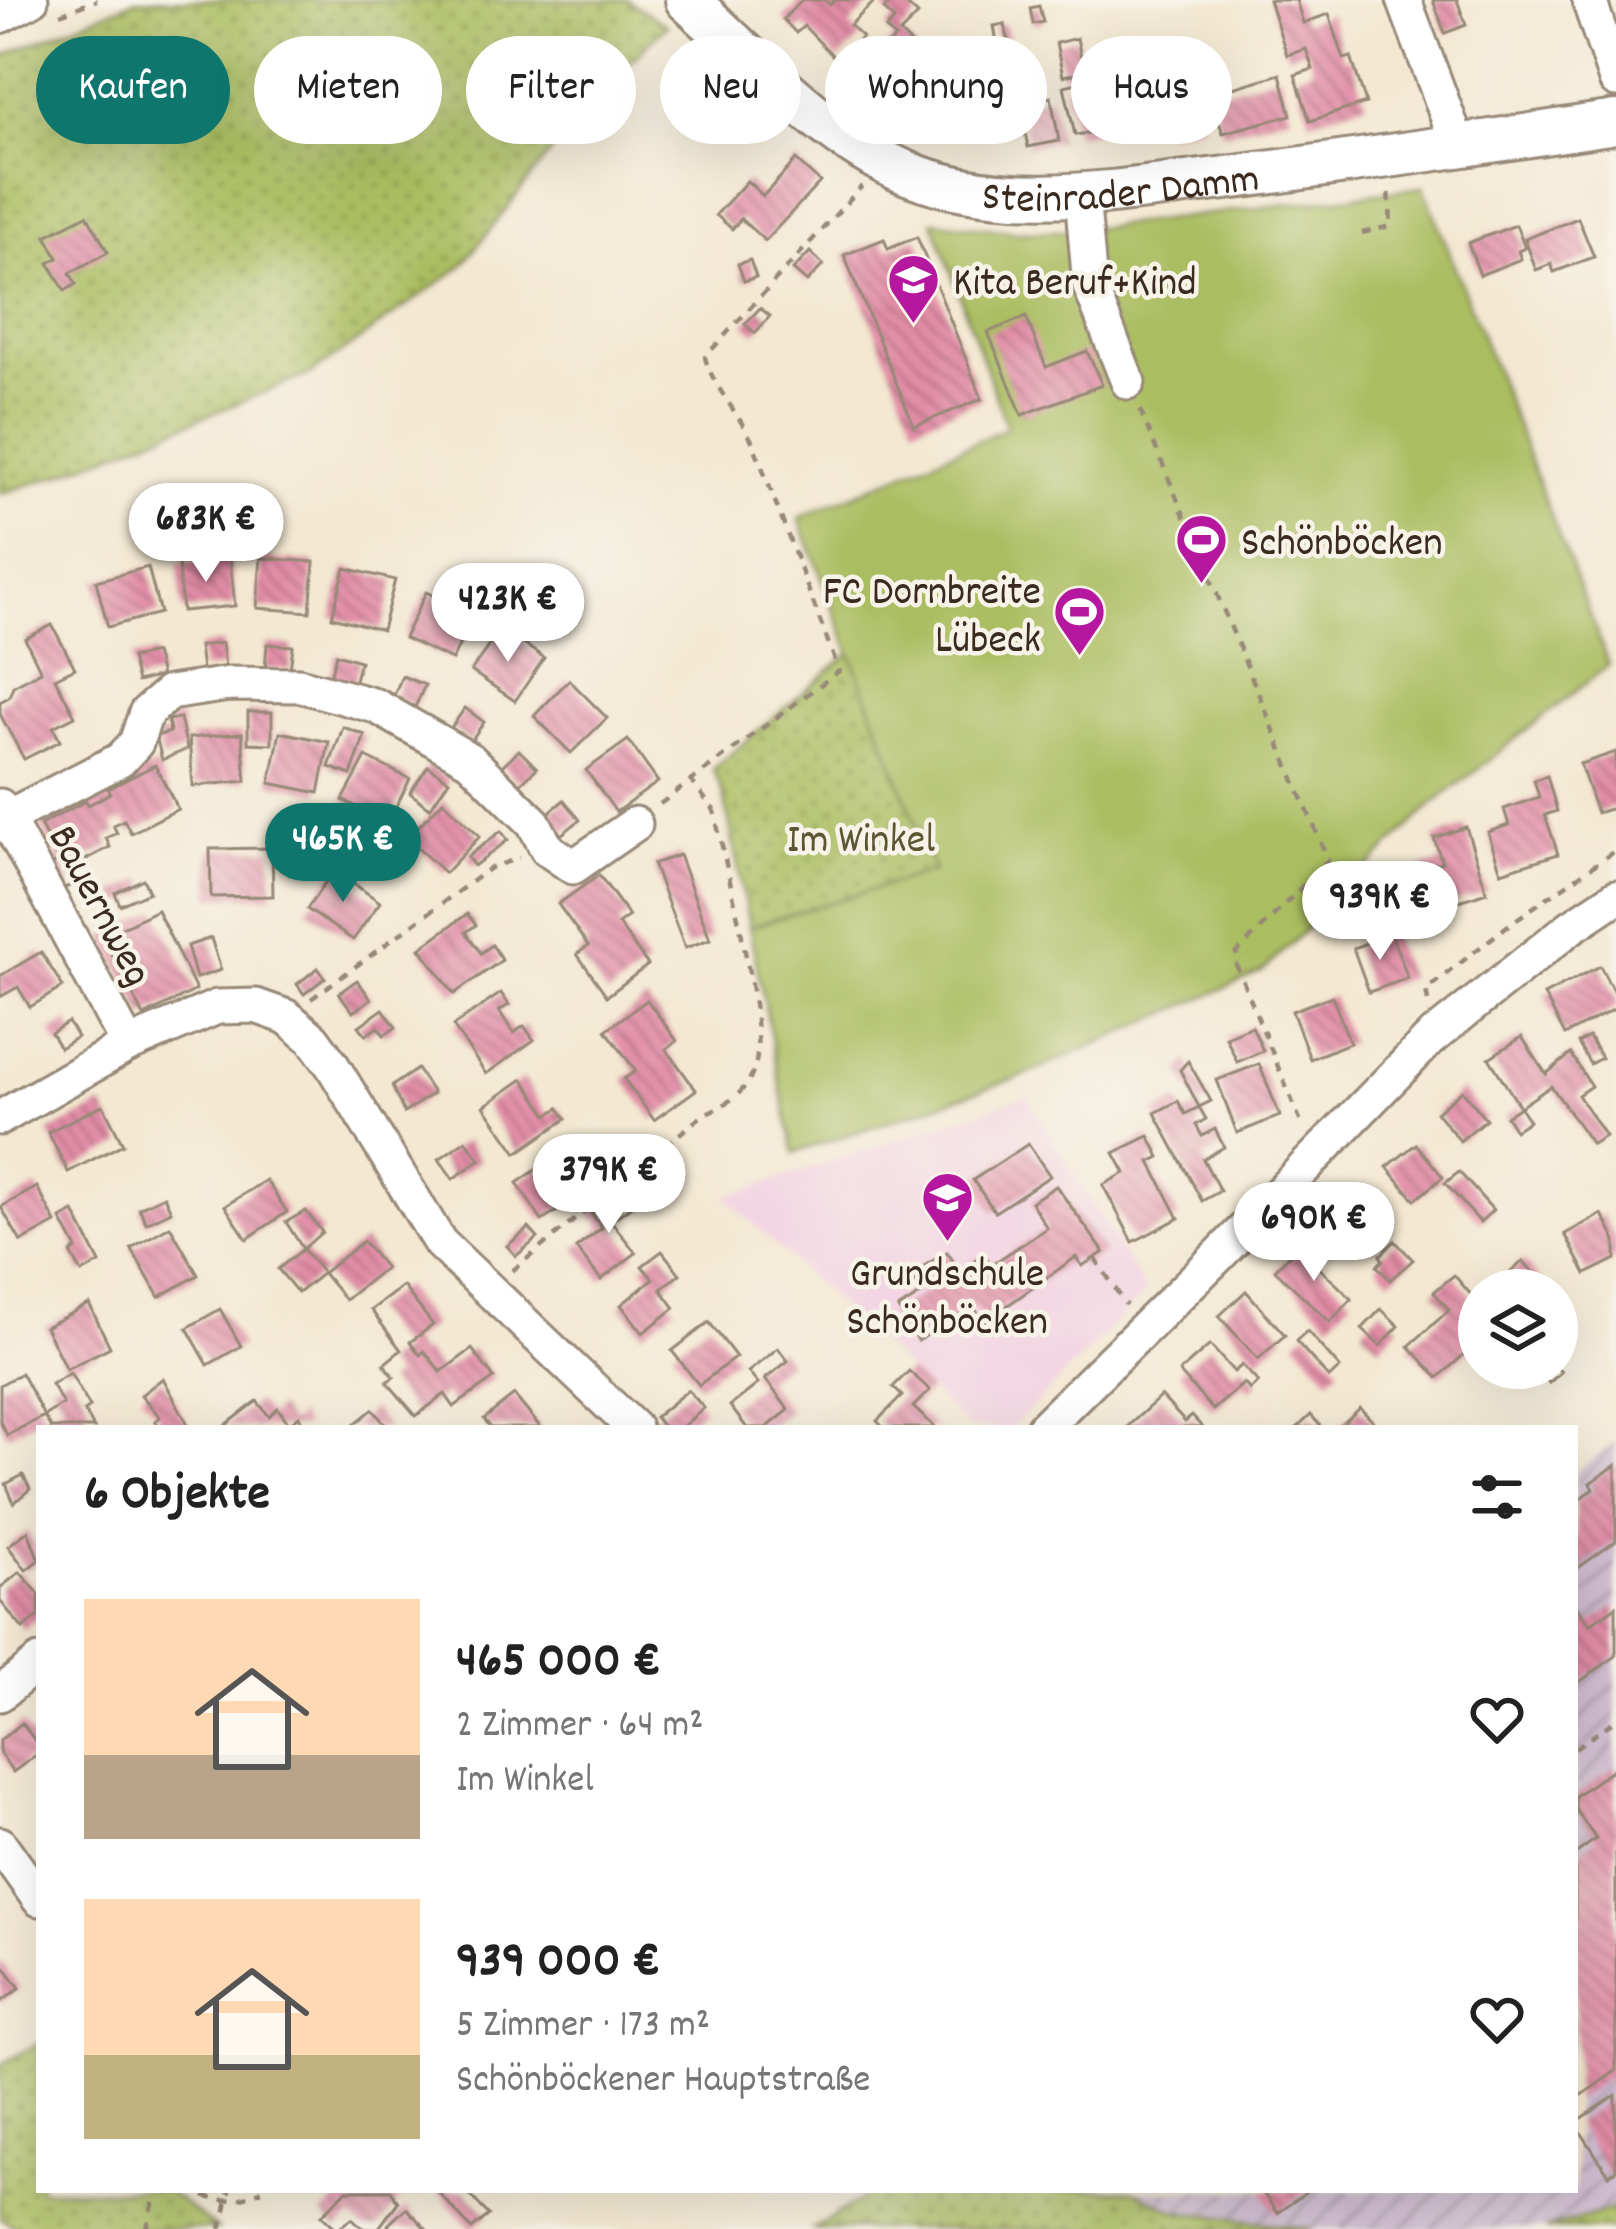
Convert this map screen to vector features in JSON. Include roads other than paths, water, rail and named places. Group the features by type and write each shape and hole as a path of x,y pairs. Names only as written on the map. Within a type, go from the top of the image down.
{"main road":[{"name":"Steinrader Damm","path":"687,0 788,90 876,158 928,180 983,194 1082,195 1386,159 1616,122"}],"street":[{"path":"0,16 31,0"},
{"path":"1404,0 1459,147"},
{"path":"1589,0 1616,80"},
{"path":"1082,195 1090,286 1128,382"},
{"path":"3,812 120,760 136,742 146,712 169,693 230,684 299,685 376,706 470,760 534,823 547,848 573,867 635,824"},
{"name":"Bauernweg","path":"3,812 128,1045"},
{"path":"1046,1425 1430,1039 1616,897"},
{"path":"0,1118 128,1045 217,1007 256,1006 287,1017 313,1039 332,1065 440,1243 631,1425"},
{"path":"0,1694 36,1664"},
{"path":"0,1844 36,1895"}],"place":[{"name":"Kita Beruf+Kind","path":"914,325"},
{"name":"Schönböcken","path":"1202,585"},
{"name":"FC Dornbreite Lübeck","path":"1080,658"},
{"name":"Grundschule Schönböcken","path":"947,1244"}],"park label":[{"name":"Im Winkel","path":"861,836"}]}
